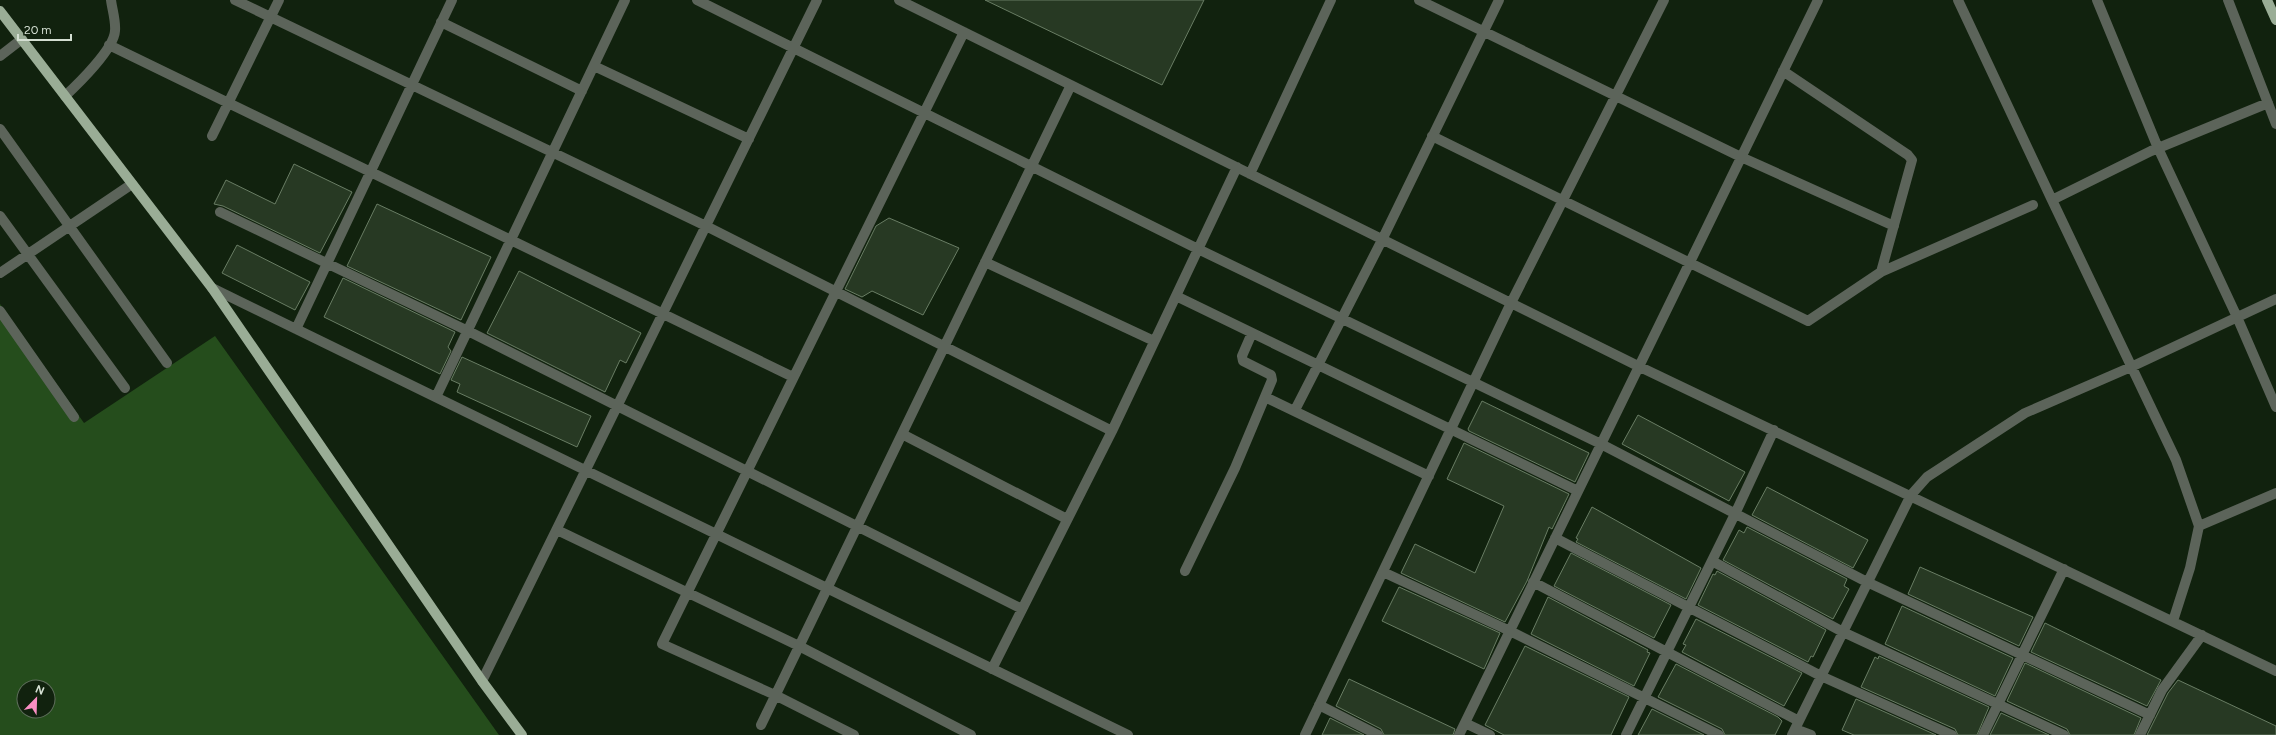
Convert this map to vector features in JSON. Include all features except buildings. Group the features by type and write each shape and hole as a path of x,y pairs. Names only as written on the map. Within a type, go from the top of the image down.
{"main road":[{"path":"2267,0 2276,20"},
{"path":"0,11 212,288 482,681 522,735"}],"street":[{"path":"65,96 87,76 109,45 115,31 111,0"},
{"path":"235,0 706,226 1112,431"},
{"path":"212,136 279,0"},
{"path":"296,329 452,0"},
{"path":"436,397 625,0"},
{"path":"697,0 1198,249 1601,444 1867,582 2024,655 2150,716"},
{"path":"482,681 817,0"},
{"path":"899,0 1638,366 1911,495 2276,671"},
{"path":"1250,174 1331,0"},
{"path":"1419,0 1741,157 1894,226"},
{"path":"1295,410 1343,319 1499,0"},
{"path":"1305,735 1511,303 1664,0"},
{"path":"1459,735 1818,0"},
{"path":"1958,0 2176,460 2199,526 2190,568 2173,622"},
{"path":"2097,0 2158,148 2237,317 2276,407"},
{"path":"2228,0 2276,124"},
{"path":"441,22 582,91"},
{"path":"854,735 775,695 662,644 746,471 964,32"},
{"path":"0,56 22,39"},
{"path":"109,45 793,377"},
{"path":"594,66 749,139"},
{"path":"1783,71 1908,155 1912,160 1881,272"},
{"path":"761,724 1071,85"},
{"path":"2052,200 2158,148 2268,102"},
{"path":"0,129 168,363"},
{"path":"1432,136 1808,321 1881,272 2033,205"},
{"path":"992,668 1112,431 1237,168"},
{"path":"0,273 132,184"},
{"path":"220,212 468,331 1022,609"},
{"path":"0,216 125,388"},
{"path":"985,262 1154,341"},
{"path":"212,288 1128,735"},
{"path":"1176,296 1578,491"},
{"path":"1796,728 1911,495 1927,477 2025,413 2131,367 2276,299"},
{"path":"0,311 74,417"},
{"path":"1185,571 1235,468 1272,380 1271,375 1243,362 1242,356 1252,333"},
{"path":"1265,397 1295,410 1429,476"},
{"path":"1626,735 1735,514 1774,430"},
{"path":"902,434 1068,519"},
{"path":"2199,526 2276,493"},
{"path":"557,530 799,646 971,735"},
{"path":"1555,538 1821,676 1952,735"},
{"path":"1712,561 1843,632 2064,735"},
{"path":"1983,735 2024,655 2064,569"},
{"path":"1383,572 1510,631 1719,735"},
{"path":"1533,582 1667,652 1796,728 1811,735"},
{"path":"2140,735 2162,690 2202,635"},
{"path":"1319,705 1378,735"},
{"path":"1465,723 1490,735"}],"green space":[{"path":"0,304 84,423 215,336 499,735 0,735"}]}
